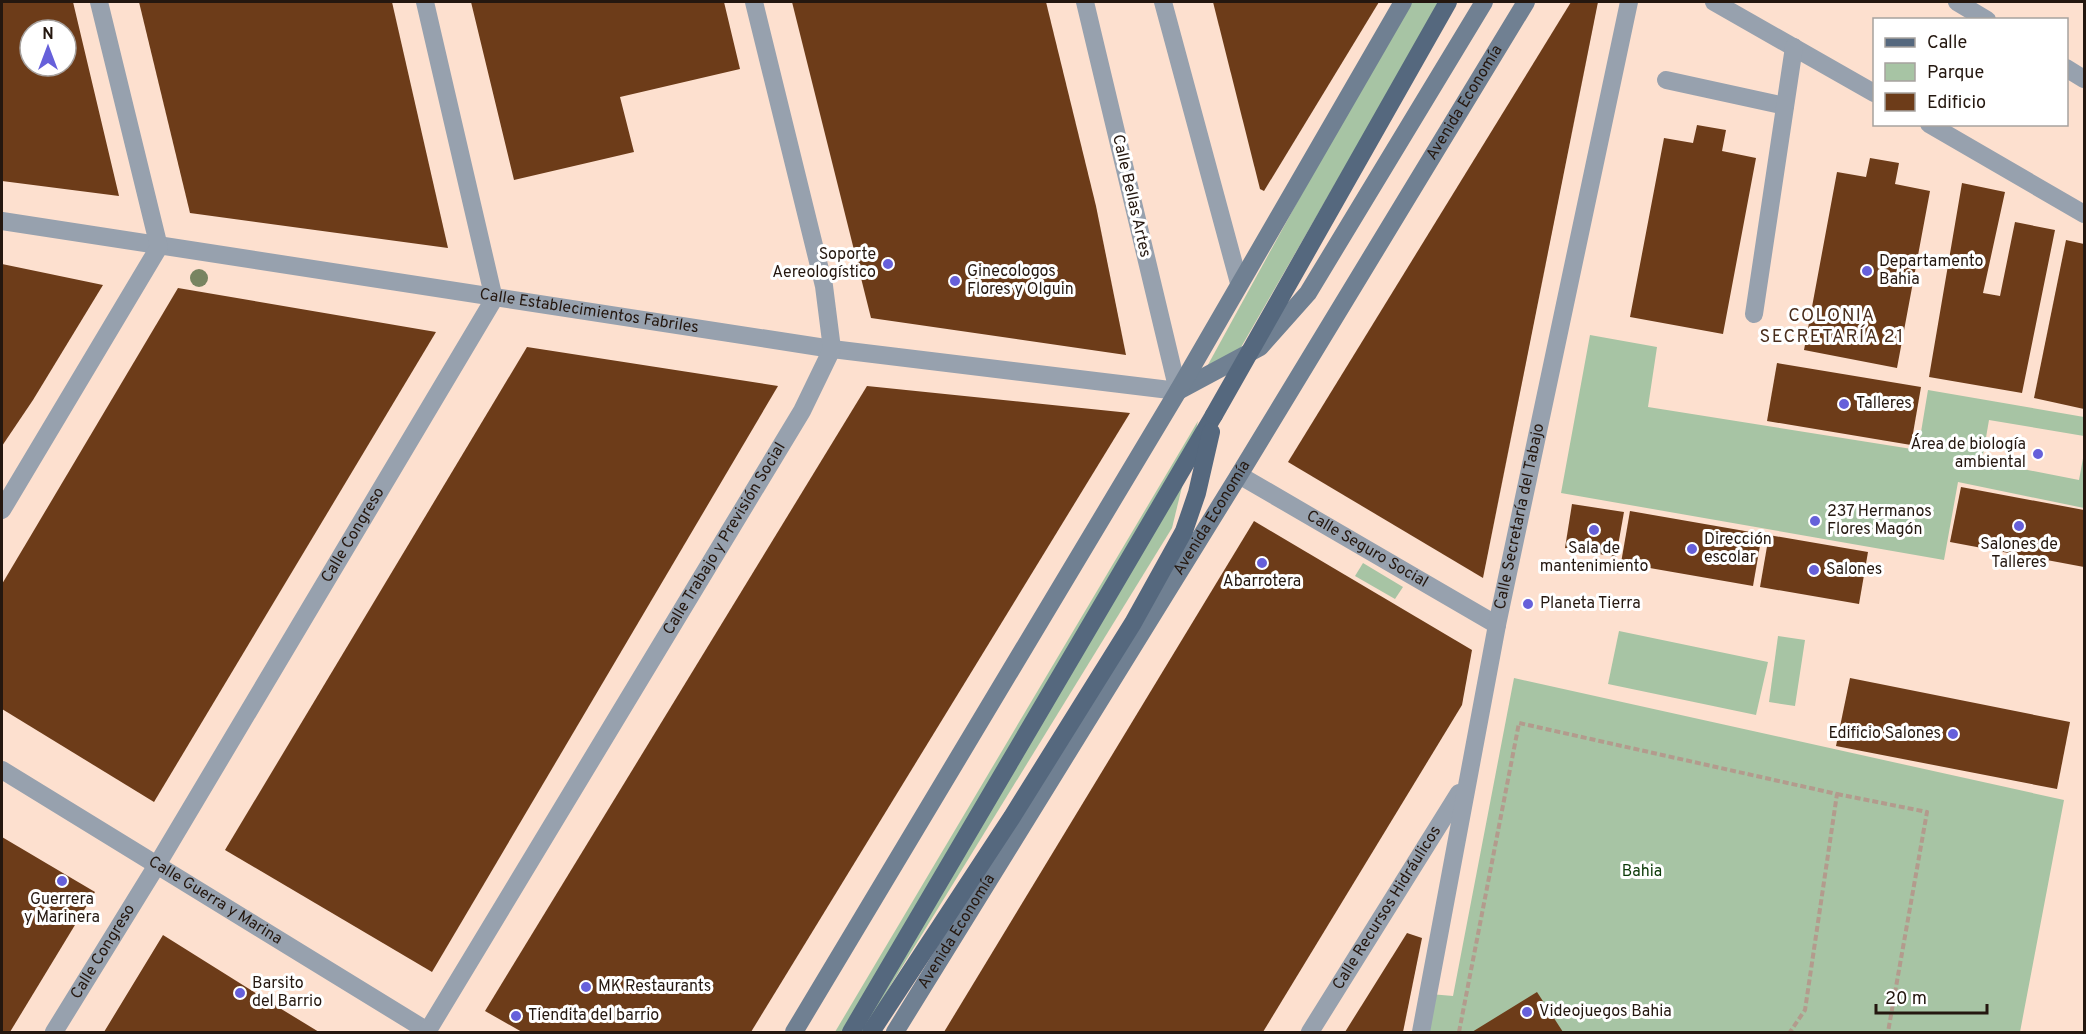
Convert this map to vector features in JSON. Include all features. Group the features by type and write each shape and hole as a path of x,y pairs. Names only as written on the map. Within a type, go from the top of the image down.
{"main road":[{"path":"794,1032 1178,391 1403,2"},
{"path":"851,1032 1214,415 1448,2"},
{"path":"1178,391 1260,347 1308,293 1484,2"},
{"name":"Avenida Economía","path":"895,1032 1239,475 1526,2"},
{"path":"871,1032 1012,817 1133,623 1184,531 1197,493 1214,415"}],"street":[{"path":"2,510 159,247 99,2"},
{"path":"425,2 494,299"},
{"path":"754,2 824,286 832,349"},
{"name":"Calle Bellas Artes","path":"1085,2 1178,391"},
{"path":"1163,2 1239,283"},
{"name":"Calle Secretaría del Tabajo","path":"1421,1032 1465,784 1497,624 1629,2"},
{"path":"1714,2 1873,92"},
{"path":"1957,2 1984,18"},
{"path":"1754,314 1794,46"},
{"path":"2068,69 2085,79"},
{"path":"1665,80 1785,106"},
{"path":"1932,126 2085,214"},
{"name":"Calle Establecimientos Fabriles","path":"2,221 494,299 832,349 1178,391"},
{"name":"Calle Congreso","path":"54,1032 157,865 494,299"},
{"name":"Calle Trabajo y Previsión Social","path":"428,1032 802,411 832,349"},
{"name":"Calle Seguro Social","path":"1239,475 1497,624"},
{"name":"Calle Guerra y Marina","path":"2,770 428,1032"},
{"name":"Calle Recursos Hidráulicos","path":"1310,1032 1465,784"}],"path":[{"path":"1459,1032 1519,723 1927,813 1887,1032"},
{"path":"1790,1032 1805,1010 1838,794"}],"green space":[{"path":"1407,2 1440,2 1240,349 1204,372"},
{"path":"1590,335 1657,347 1648,407 1918,450 1928,390 2084,417 2084,436 1989,420 1982,461 2079,480 2084,453 2084,508 1958,482 1944,560 1561,493"},
{"path":"1198,421 1172,528 862,1032 835,1032"},
{"path":"1363,563 1403,587 1395,599 1355,576"},
{"path":"1619,631 1768,662 1756,715 1608,684"},
{"path":"1778,636 1805,640 1795,706 1769,702"},
{"name":"Bahia","path":"1514,678 2064,800 2020,1032 1426,1032 1430,994 1453,996"}],"building":[{"path":"2,2 73,2 77,18 18,18 18,78 78,78 78,23 119,196 2,181"},
{"path":"139,2 392,2 448,248 190,213"},
{"path":"471,2 724,2 740,69 620,97 634,152 514,180"},
{"path":"792,2 1046,2 1096,206 1126,355 871,318"},
{"path":"1213,2 1379,2 1264,191 1260,189"},
{"path":"1571,2 1598,2 1483,578 1288,462"},
{"path":"1697,125 1726,130 1722,151 1756,158 1723,334 1630,317 1664,138 1693,143"},
{"name":"Departamento Bahia","path":"1870,158 1899,163 1895,184 1930,191 1897,368 1804,350 1837,172 1866,177"},
{"path":"1962,183 2005,192 1983,293 2000,296 2015,222 2055,230 2022,393 1929,377"},
{"path":"2066,240 2084,244 2084,409 2034,398"},
{"path":"2,264 103,285 33,400 2,446"},
{"path":"178,288 436,332 154,802 2,709 2,584"},
{"path":"527,347 778,386 432,972 225,850"},
{"name":"Talleres","path":"1777,363 1921,387 1911,445 1767,421"},
{"path":"867,386 1130,413 751,1032 522,1032 485,1011"},
{"name":"Salones de Talleres","path":"1961,487 2084,510 2084,567 1950,542"},
{"name":"Sala de mantenimiento","path":"1572,504 1624,512 1616,557 1565,548"},
{"name":"Dirección escolar","path":"1630,511 1762,534 1753,586 1621,563"},
{"path":"1254,521 1472,650 1462,705 1263,1032 944,1032"},
{"name":"Salones","path":"1769,535 1868,552 1859,604 1760,587"},
{"name":"Edificio Salones","path":"1850,678 2070,722 2057,789 1836,746"},
{"path":"2,837 95,892 10,1032 2,1032"},
{"path":"1407,933 1422,938 1403,1032 1345,1032"},
{"path":"163,935 278,1007 319,1032 104,1032"},
{"name":"Videojuegos Bahia","path":"1537,992 1563,1032 1472,1032"}],"place":[{"name":"Soporte Aereologístico","path":"888,264"},
{"name":"Departamento Bahia","path":"1867,271"},
{"name":"Ginecologos Flores y Olguin","path":"955,281"},
{"name":"Talleres","path":"1844,404"},
{"name":"Área de biología ambiental","path":"2038,454"},
{"name":"237 Hermanos Flores Magón","path":"1815,521"},
{"name":"Salones de Talleres","path":"2019,526"},
{"name":"Sala de mantenimiento","path":"1594,530"},
{"name":"Dirección escolar","path":"1692,549"},
{"name":"Abarrotera","path":"1262,563"},
{"name":"Salones","path":"1814,570"},
{"name":"Planeta Tierra","path":"1528,604"},
{"name":"Edificio Salones","path":"1953,734"},
{"name":"Guerrera y Marinera","path":"62,881"},
{"name":"MK Restaurants","path":"586,987"},
{"name":"Barsito del Barrio","path":"240,993"},
{"name":"Videojuegos Bahia","path":"1527,1012"},
{"name":"Tiendita del barrio","path":"516,1016"}],"district":[{"name":"COLONIA SECRETARÍA 21","path":"1832,326"}]}
